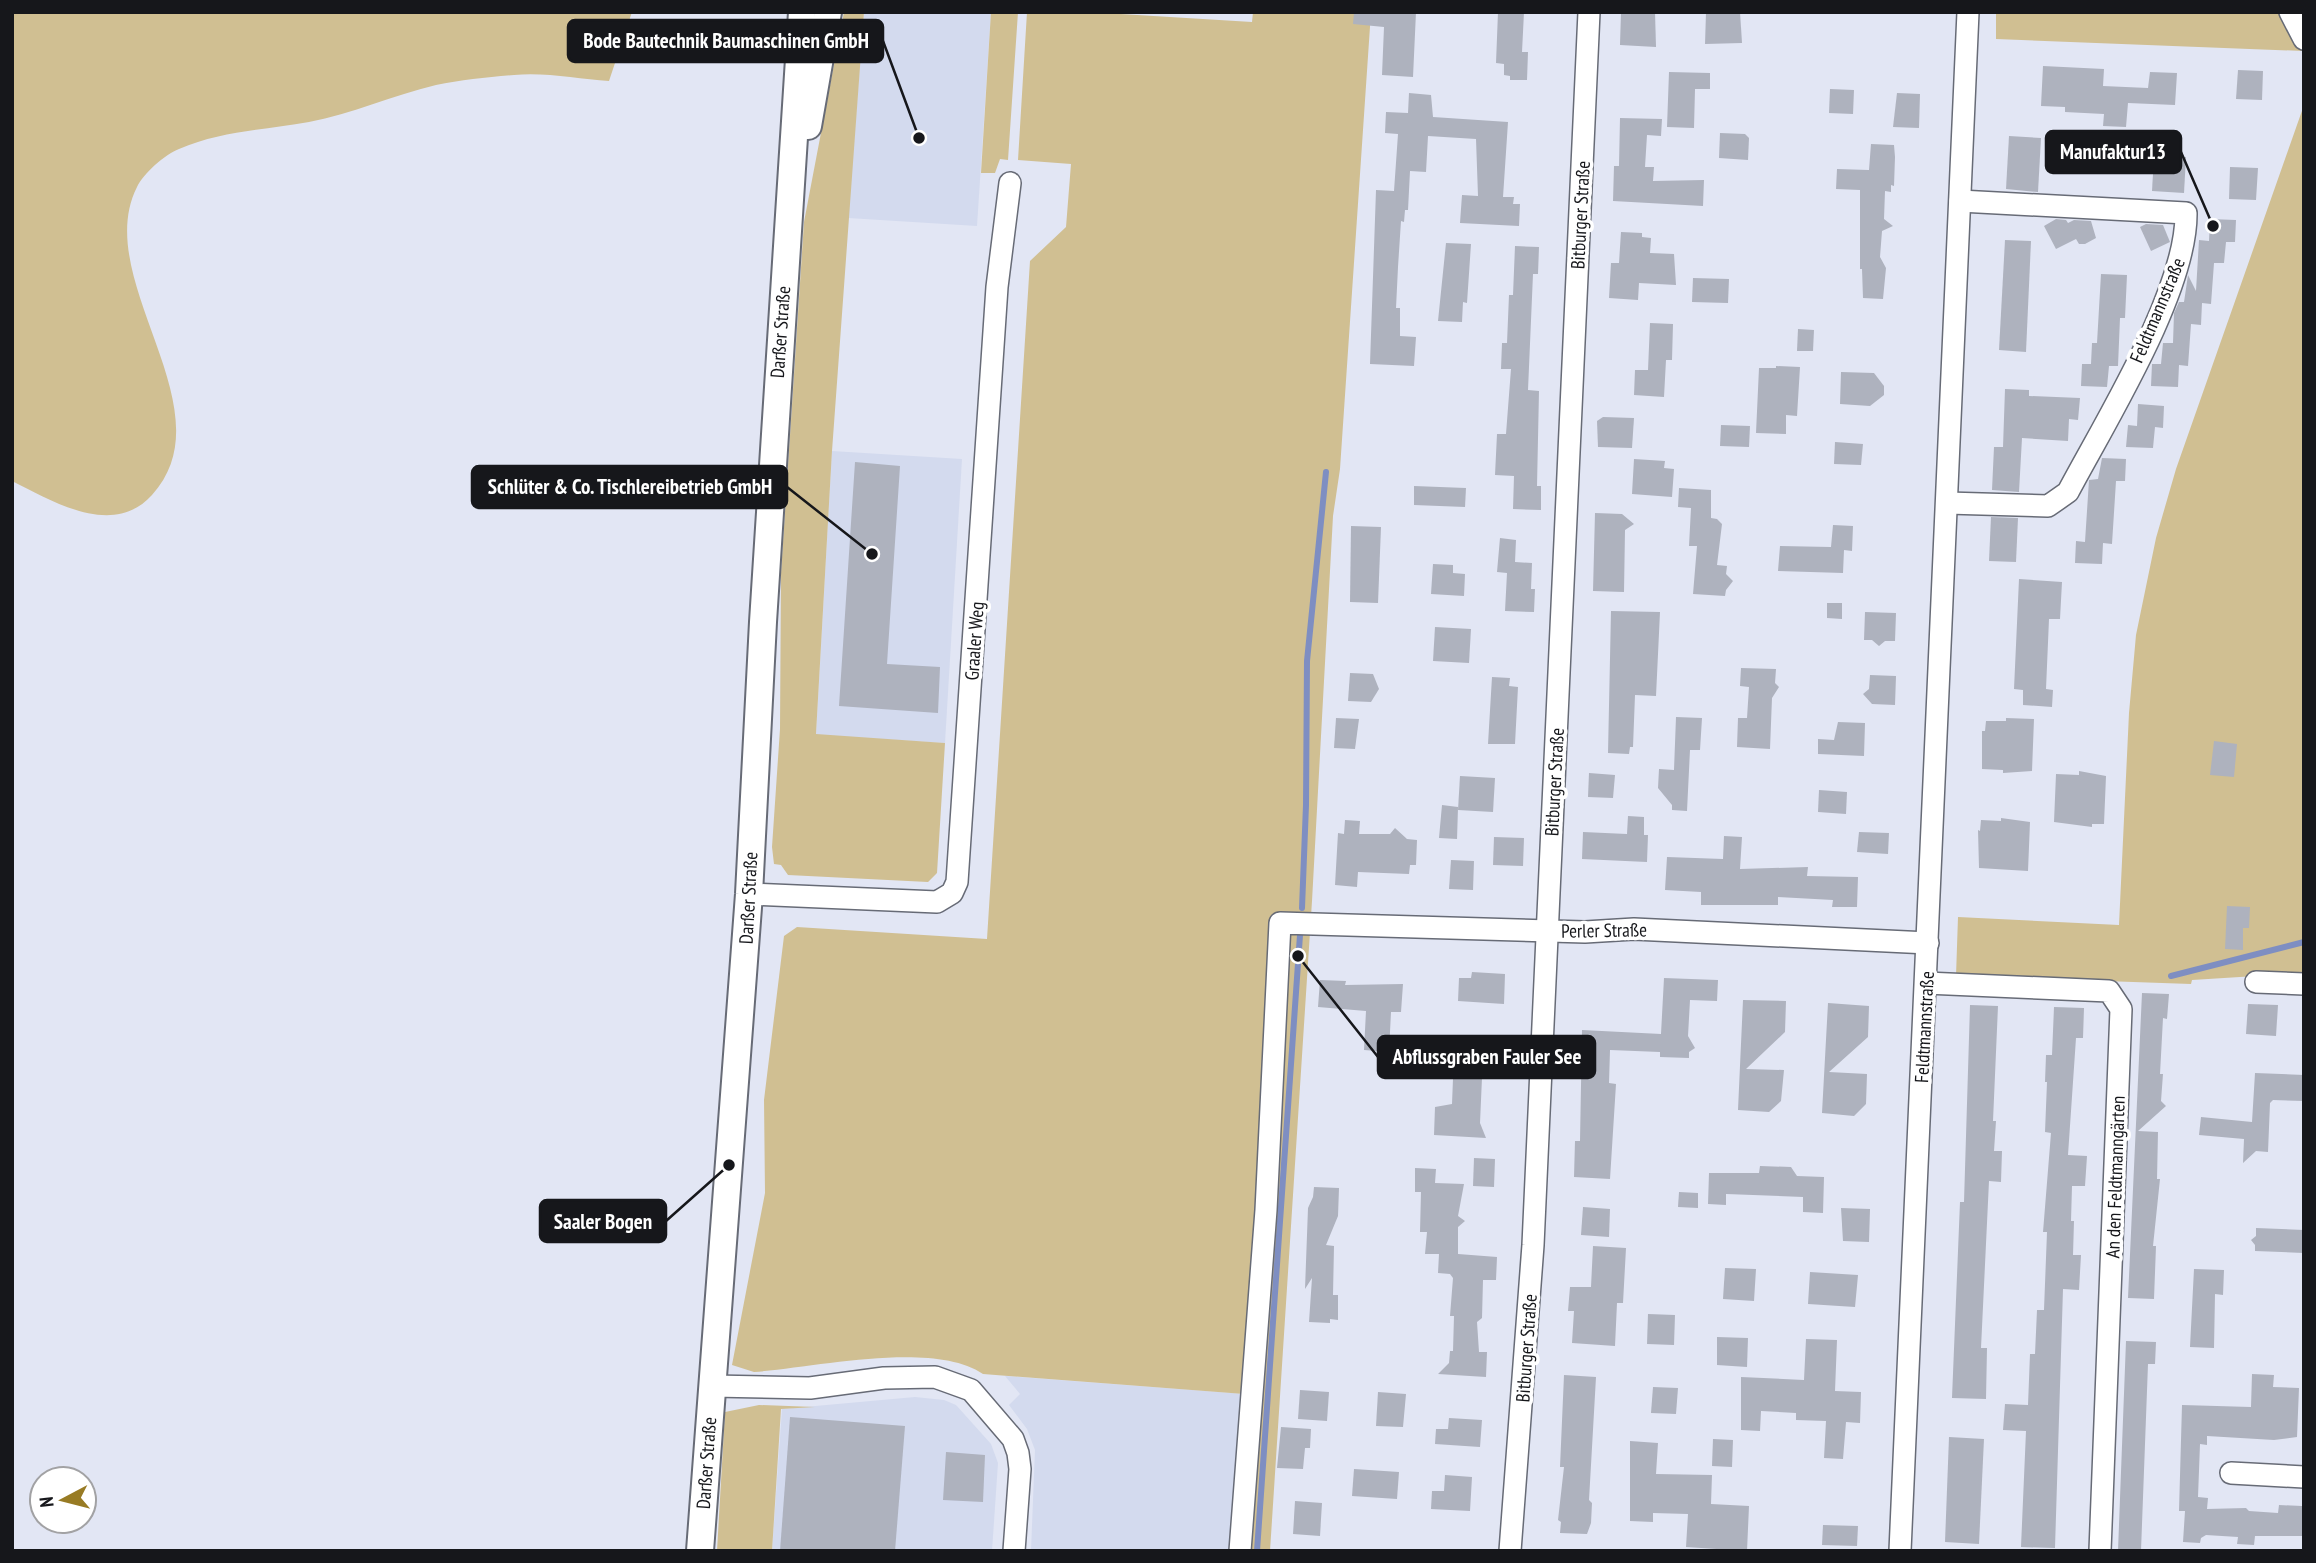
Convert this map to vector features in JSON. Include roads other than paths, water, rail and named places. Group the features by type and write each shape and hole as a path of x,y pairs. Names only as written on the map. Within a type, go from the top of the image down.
{"main road":[{"name":"Darßer Straße","path":"700,1551 749,894 802,12"},
{"name":"Darßer Straße","path":"786,245 828,12"}],"street":[{"name":"Bitburger Straße","path":"1510,1551 1533,1245 1589,12"},
{"name":"Feldtmannstraße","path":"1900,1551 1968,12"},
{"path":"2290,12 2304,38"},
{"name":"Graaler Weg","path":"749,894 897,903 937,902 952,893 957,882 997,287 1010,183"},
{"name":"Feldtmannstraße","path":"1947,503 2048,506 2068,492 2153,330 2187,237 2186,214 1959,201"},
{"name":"Perler Straße","path":"1240,1551 1266,1210 1280,923 1547,931 1634,929 1928,943"},
{"path":"2256,982 2304,984"},
{"name":"An den Feldtmanngärten","path":"1926,983 2109,991 2121,1009 2100,1551"},
{"path":"712,1386 810,1388 884,1378 935,1377 971,1390 1013,1439 1018,1453 1020,1469 1014,1551"},
{"path":"2231,1473 2304,1477"}],"waterway":[{"path":"1302,908 1307,661 1326,472"},
{"path":"1257,1551 1300,935"},
{"path":"2171,976 2304,942"}],"place":[{"name":"Bode Bautechnik Baumaschinen GmbH","path":"919,138"},
{"name":"Manufaktur13","path":"2213,226"},
{"name":"Schlüter & Co. Tischlereibetrieb GmbH","path":"872,554"},
{"name":"Abflussgraben Fauler See","path":"1298,956"},
{"name":"Saaler Bogen","path":"729,1165"}]}
